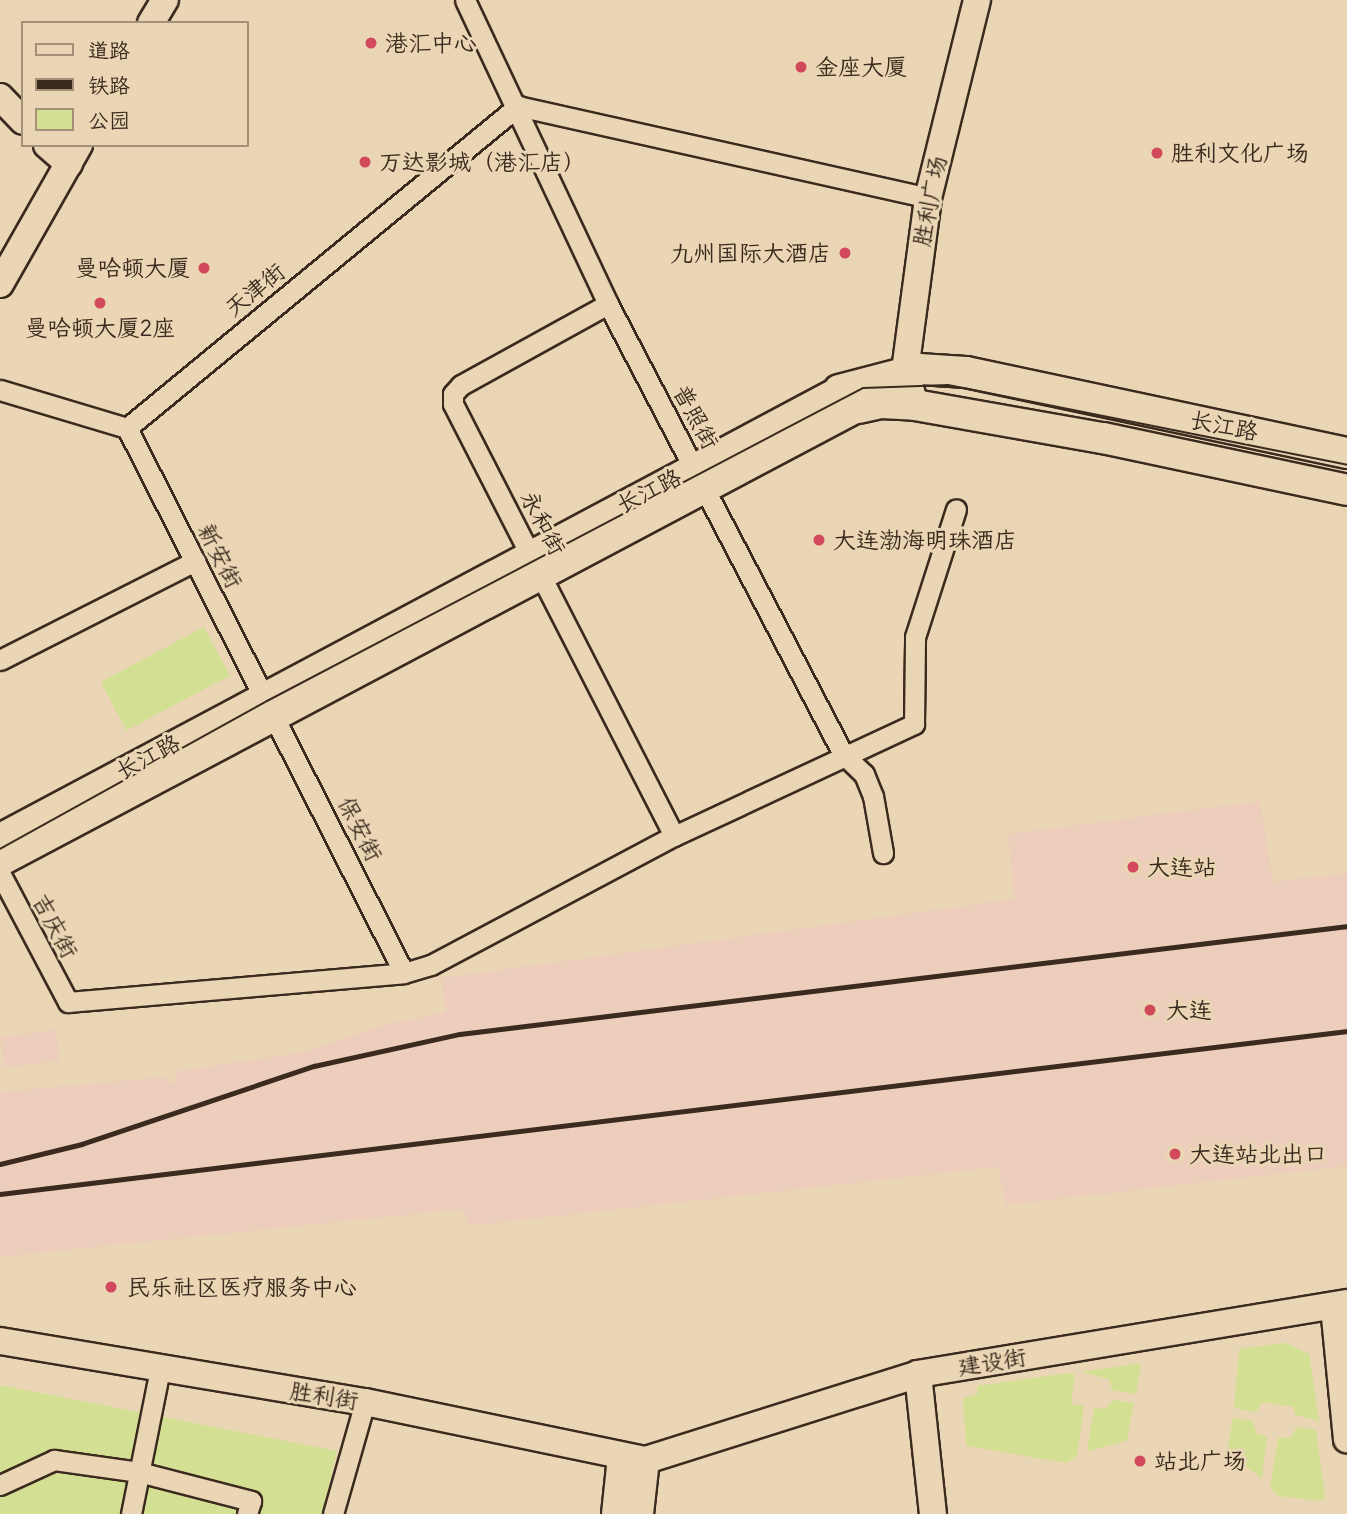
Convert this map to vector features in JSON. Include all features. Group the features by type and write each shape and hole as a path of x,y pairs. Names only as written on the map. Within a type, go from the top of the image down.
{"main road":[{"path":"152,21 165,0"},
{"name":"胜利广场","path":"915,405 905,371 928,198 977,0"},
{"path":"0,97 21,119"},
{"path":"0,285 74,154 53,147"},
{"name":"长江路","path":"0,863 269,706 905,371 966,372 1347,453"},
{"name":"长江路","path":"849,399 915,405 1103,438 1347,489"},
{"name":"长江路","path":"0,837 269,706"},
{"path":"1340,1305 1347,1440"},
{"name":"建设街","path":"629,1464 918,1374 1340,1305"},
{"name":"胜利街","path":"0,1341 159,1375"},
{"name":"胜利街","path":"0,1354 159,1375 363,1409 629,1464"},
{"path":"918,1374 933,1514"},
{"path":"615,1514 629,1464"},
{"path":"629,1464 640,1514"}],"street":[{"name":"普照街","path":"465,0 608,304 701,477 843,754 863,774 873,796 883,853"},
{"path":"517,106 928,198"},
{"name":"天津街","path":"127,428 517,106"},
{"name":"永和街","path":"608,304 453,394 457,414 536,563 674,836"},
{"path":"0,390 127,428"},
{"name":"新安街","path":"127,428 269,706"},
{"path":"404,973 431,965 674,836 843,754 914,724 915,637 956,509"},
{"path":"0,660 195,561"},
{"name":"保安街","path":"269,706 404,973"},
{"name":"吉庆街","path":"0,873 68,1002 404,973"},
{"path":"131,1514 159,1375"},
{"path":"332,1514 363,1409"},
{"path":"0,1485 54,1461 139,1472 251,1501 247,1514"}],"shaded area":[{"name":"大连站","path":"1260,801 1273,882 1347,873 1347,1166 1005,1205 998,1167 467,1226 464,1209 0,1257 0,1092 162,1077 175,1084 177,1071 304,1052 379,1026 446,1012 441,978 1014,899 1008,834"},
{"path":"56,1030 60,1061 4,1068 0,1037"}],"green space":[{"path":"204,627 230,676 127,730 101,682"},
{"path":"1286,1343 1309,1354 1319,1421 1295,1415 1293,1407 1262,1402 1256,1412 1234,1408 1239,1349"},
{"path":"1141,1363 1136,1394 1112,1390 1109,1379 1082,1372"},
{"path":"1069,1373 1075,1375 1071,1404 1084,1406 1077,1455 1067,1463 966,1446 963,1398 978,1394 977,1386"},
{"path":"0,1385 337,1451 322,1514 0,1514"},
{"path":"1113,1400 1134,1403 1127,1440 1087,1452 1094,1408 1105,1409"},
{"path":"1233,1418 1253,1421 1257,1434 1267,1436 1262,1478 1227,1454"},
{"path":"1297,1427 1316,1430 1325,1497 1320,1501 1278,1496 1270,1487 1278,1438 1290,1438"}],"tram line":[{"path":"0,849 267,701 863,388 948,385 1347,465"}],"railway":[{"path":"0,1164 82,1144 314,1066 460,1034 1347,926"},
{"path":"0,1194 1347,1031"}],"place":[{"name":"港汇中心","path":"371,43"},
{"name":"金座大厦","path":"801,67"},
{"name":"胜利文化广场","path":"1157,153"},
{"name":"万达影城（港汇店）","path":"365,162"},
{"name":"九州国际大酒店","path":"845,253"},
{"name":"曼哈顿大厦","path":"204,268"},
{"name":"曼哈顿大厦2座","path":"100,303"},
{"name":"大连渤海明珠酒店","path":"819,540"},
{"name":"大连站","path":"1133,867"},
{"name":"大连","path":"1150,1010"},
{"name":"大连站北出口","path":"1175,1154"},
{"name":"民乐社区医疗服务中心","path":"111,1287"},
{"name":"站北广场","path":"1140,1461"}]}
